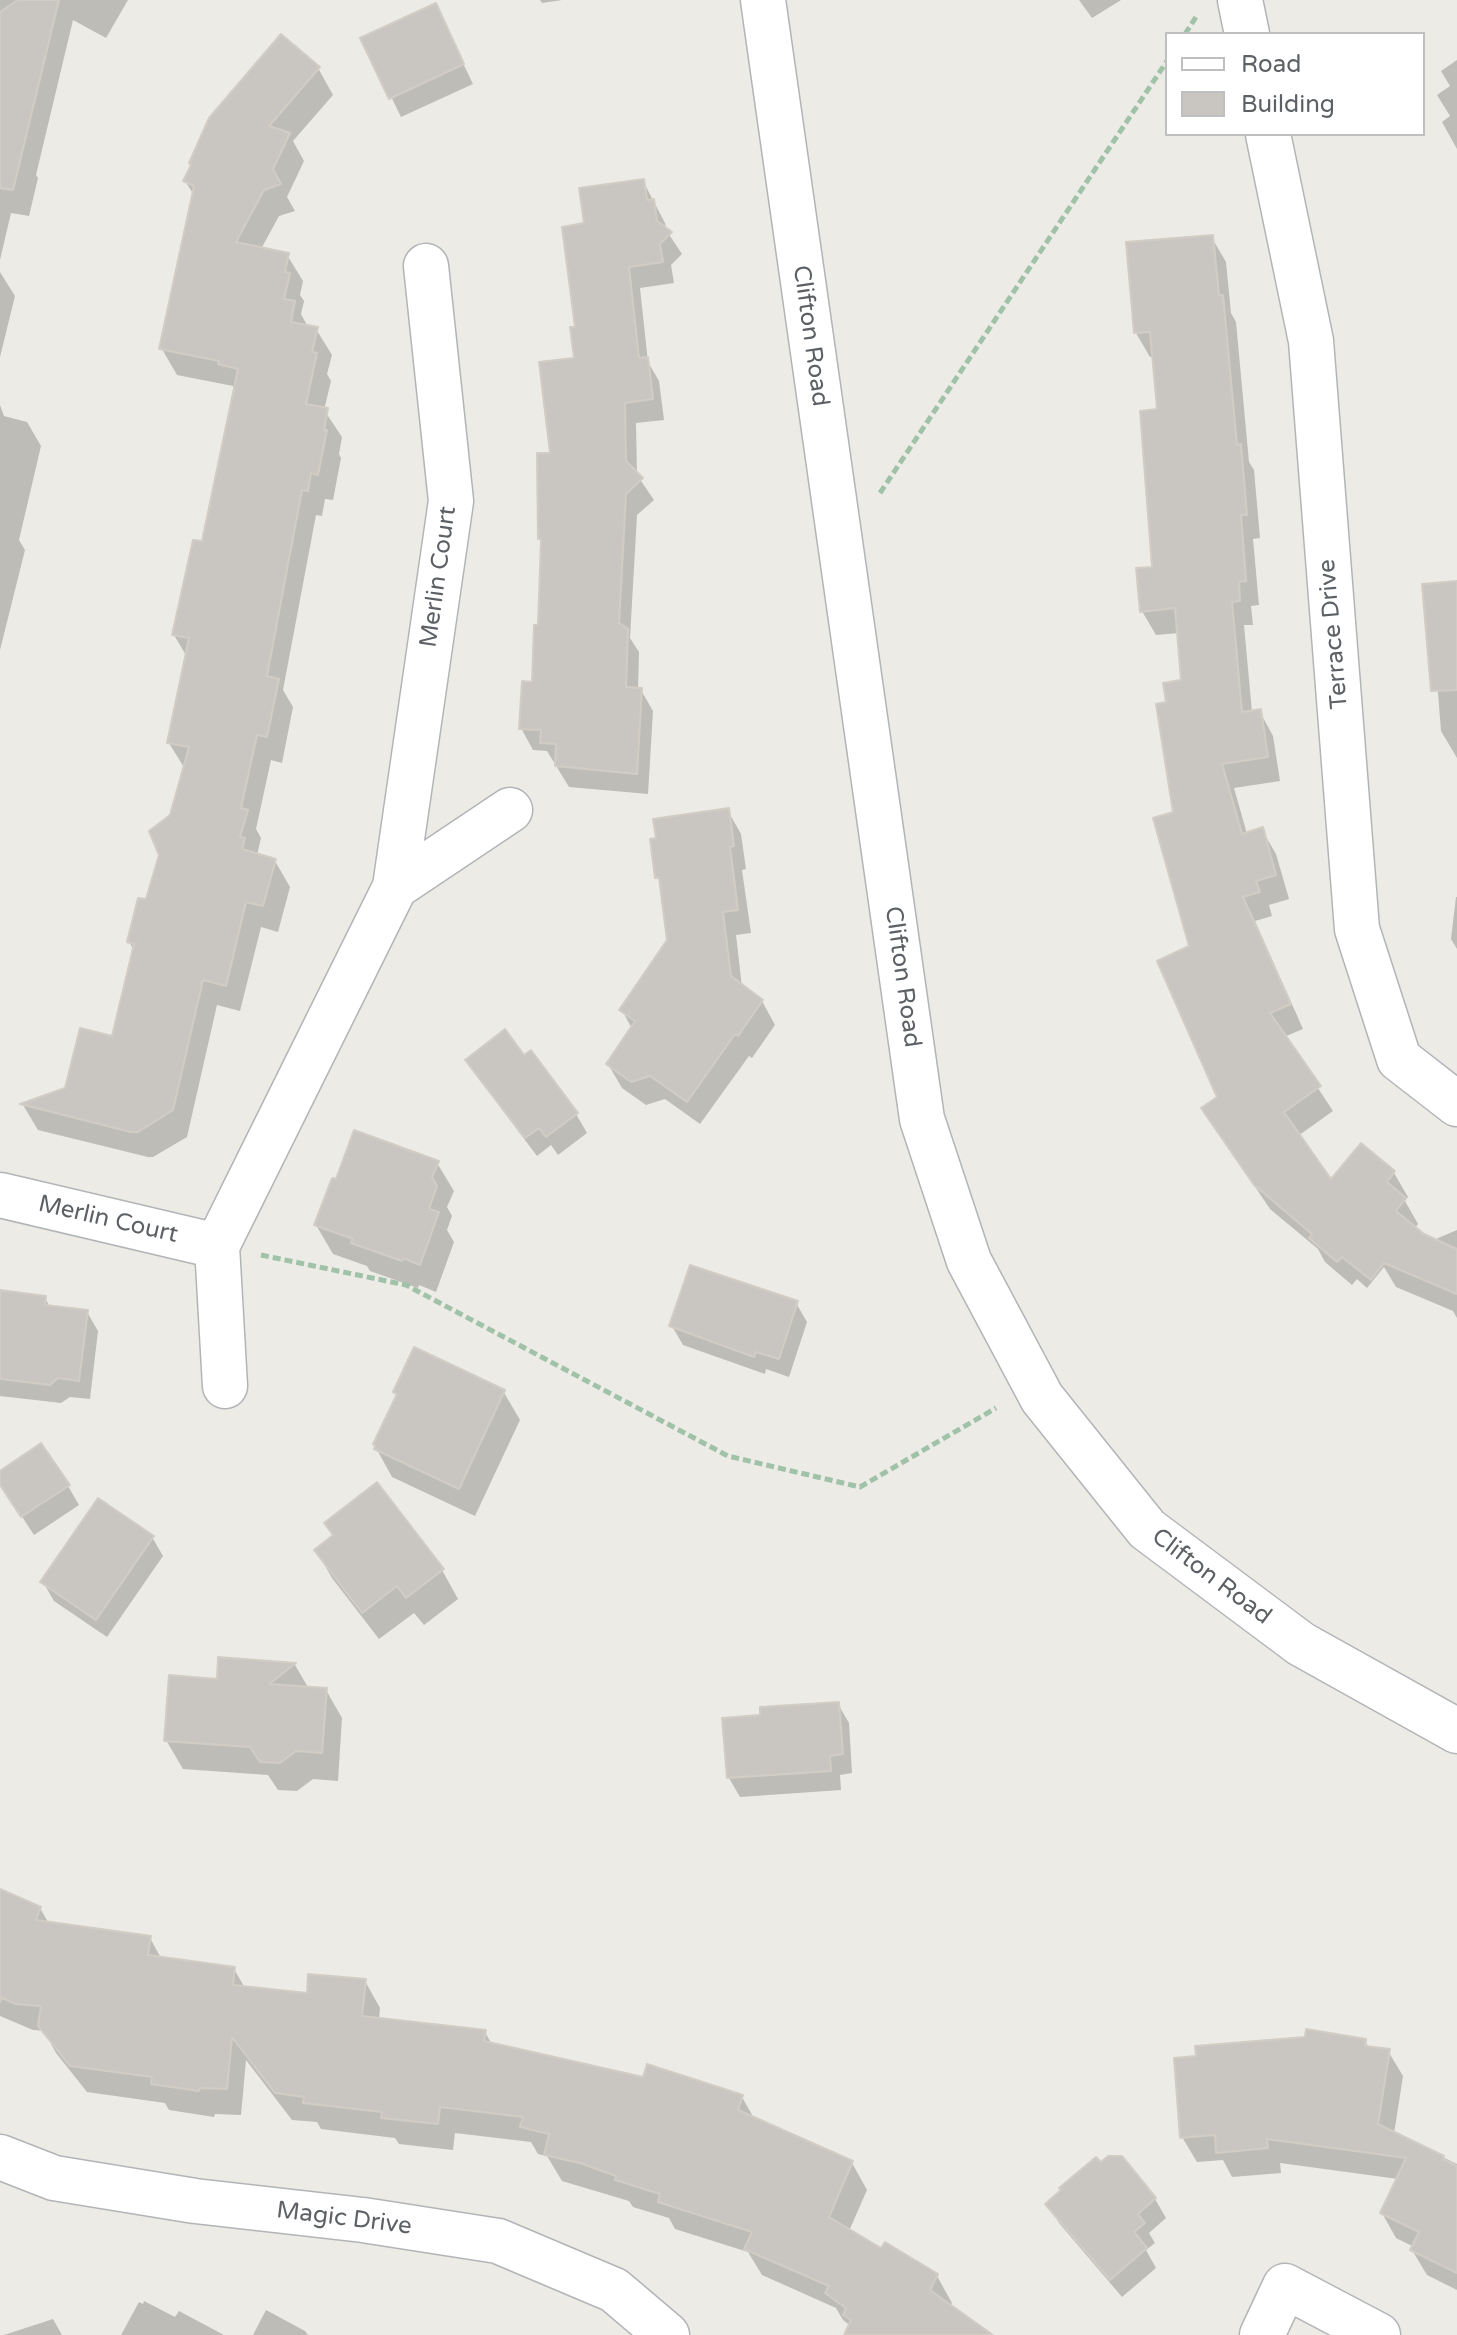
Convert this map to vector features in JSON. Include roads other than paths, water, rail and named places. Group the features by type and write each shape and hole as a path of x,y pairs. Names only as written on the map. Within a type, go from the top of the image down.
{"street":[{"name":"Clifton Road","path":"763,0 922,1119 969,1261 1042,1398 1147,1529 1301,1644 1457,1731"},
{"path":"1240,0 1247,32"},
{"name":"Terrace Drive","path":"1268,136 1311,341 1357,929 1399,1059 1457,1104"},
{"name":"Merlin Court","path":"225,1386 217,1246 395,887 451,501 426,266"},
{"name":"Merlin Court","path":"395,887 510,810"},
{"name":"Merlin Court","path":"0,1195 217,1246"},
{"name":"Magic Drive","path":"0,2157 54,2178 195,2201 363,2220 498,2241 614,2290 667,2335"},
{"path":"1262,2335 1285,2286 1378,2335"}]}
